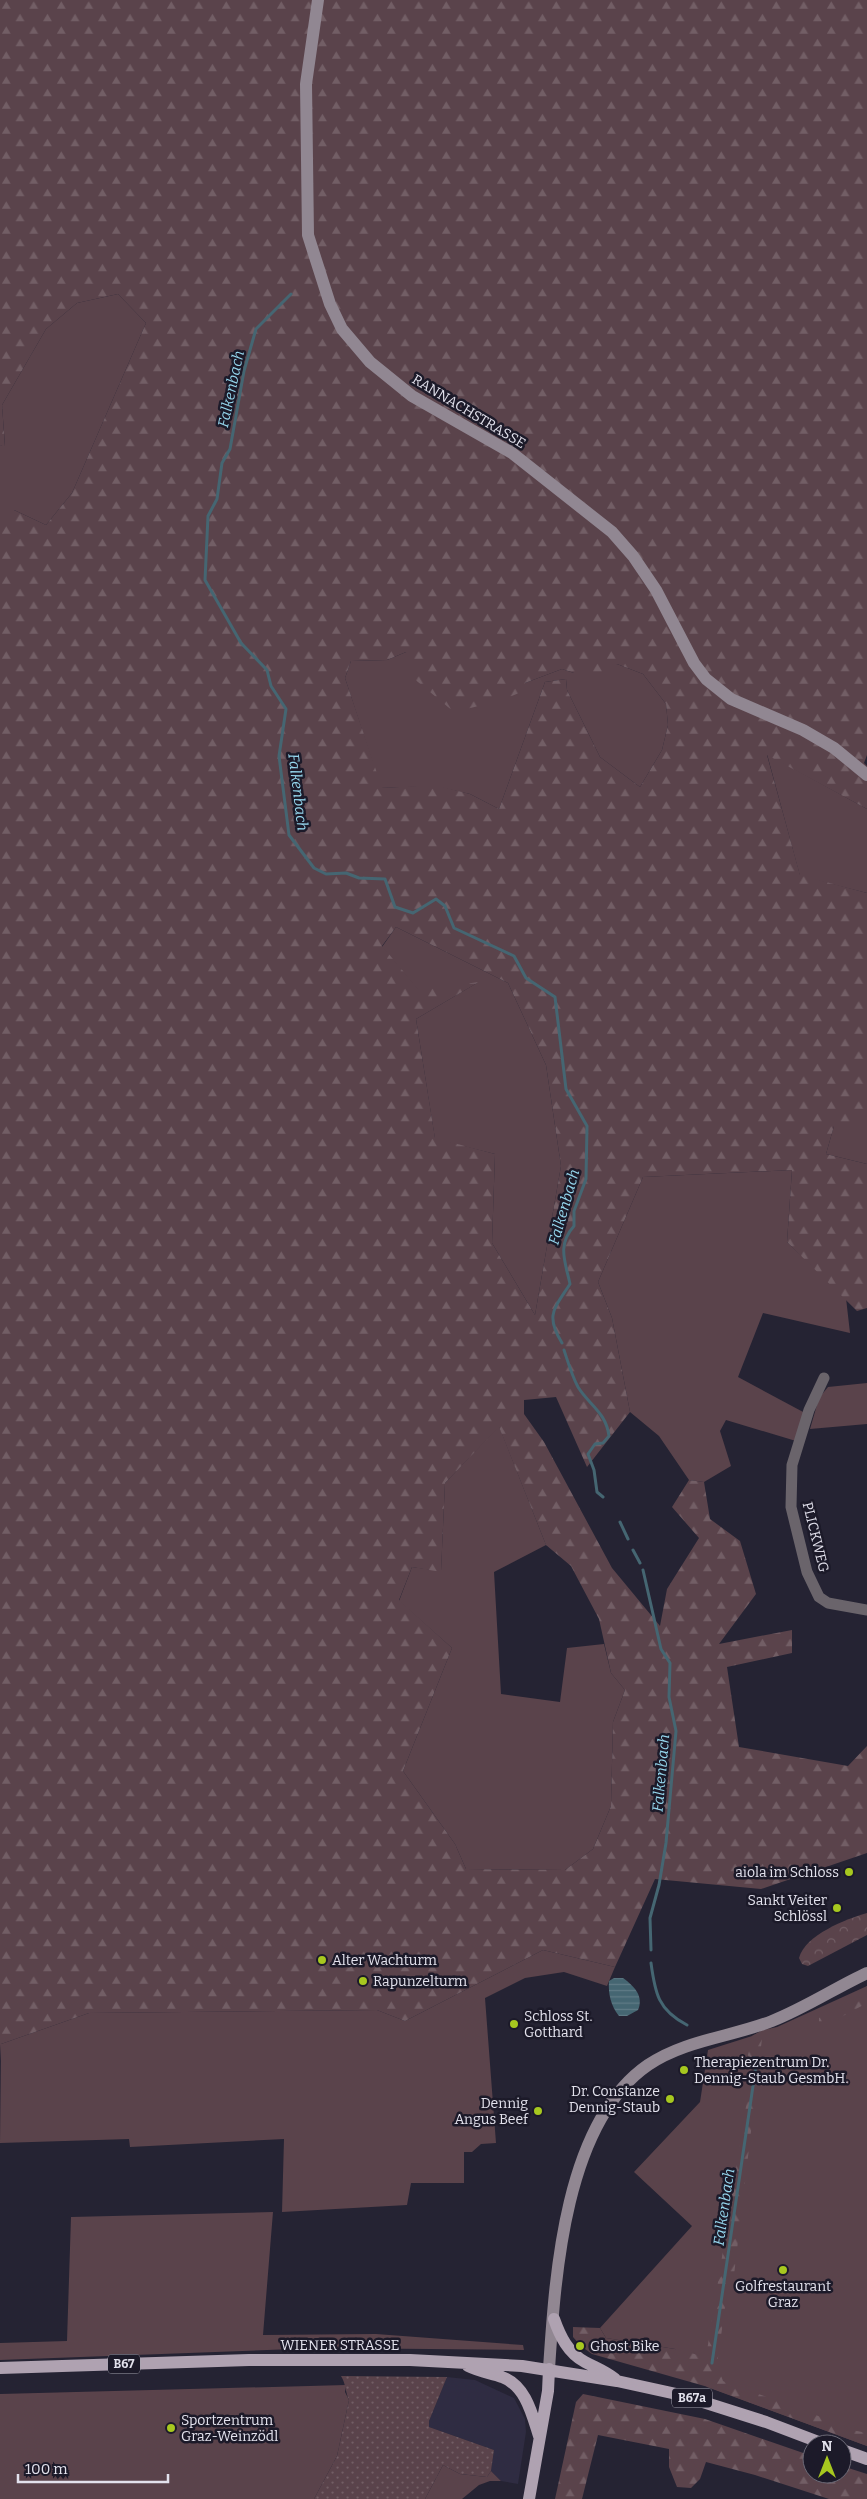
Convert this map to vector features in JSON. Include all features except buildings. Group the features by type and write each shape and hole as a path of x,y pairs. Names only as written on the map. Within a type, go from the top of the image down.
{"main road":[{"path":"554,2319 561,2338 574,2355 603,2369 617,2381"},
{"name":"WIENER STRASSE","path":"0,2368 258,2360 410,2360 549,2369"},
{"path":"464,2364 484,2374 504,2378 515,2385 524,2396 530,2409 539,2438"},
{"path":"529,2499 548,2392 549,2369"},
{"name":"B67a","path":"549,2369 681,2395 802,2436"},
{"path":"852,2454 867,2459"}],"street":[{"name":"RANNACHSTRASSE","path":"318,0 306,84 308,236 330,304 342,329 370,362 412,396 512,453 612,532 633,556 656,590 694,663 706,679 731,699 803,730 834,748 867,775"},
{"name":"PLICKWEG","path":"824,1378 809,1410 792,1465 791,1507 807,1572 819,1597 828,1603 867,1610"},
{"path":"549,2369 564,2220 571,2193 599,2122 622,2086 647,2065 674,2050 771,2021 867,1973"}],"shaded area":[{"path":"447,2377 475,2380 514,2398 525,2419 526,2432 518,2484 501,2481 491,2471 494,2450 429,2427 429,2421"}],"green space":[{"path":"0,0 867,0 867,755 864,763 867,766 867,809 767,755 800,875 867,893 867,1126 834,1126 826,1154 867,1164 867,1308 857,1311 787,1242 792,1170 643,1177 598,1282 612,1318 630,1412 587,1467 556,1397 524,1400 524,1414 544,1442 612,1568 660,1626 667,1589 699,1538 672,1507 689,1480 704,1482 710,1519 740,1541 756,1594 719,1644 792,1630 792,1653 727,1667 739,1747 848,1766 867,1746 867,1853 761,1889 655,1879 615,1967 543,1950 405,2021 377,2010 89,2013 1,2044 0,2061 0,510 14,510 46,525 72,493 146,323 118,294 77,303 46,329 2,405 5,447 0,445","holes":["406,652 412,677 454,712 499,701 519,693 525,683 562,669 574,673 608,674 617,664 643,674 666,704 668,725 662,750 640,787 600,757 567,690 566,679 545,682 499,809 470,794 435,785 382,788 345,678 351,661 387,660","396,927 508,983 546,1065 561,1166 535,1315 492,1243 495,1154 435,1138 416,1019 479,982 419,990 382,946","499,1427 546,1545 571,1566 599,1619 611,1673 625,1690 613,1722 611,1806 593,1849 565,1870 466,1869 455,1844 403,1771 452,1648 399,1600 412,1567 441,1572 445,1483"]},
{"path":"118,294 146,323 72,493 46,525 14,510 0,510 0,445 5,446 2,405 46,329 77,303"},
{"path":"406,652 525,683 562,669 574,673 617,664 643,674 666,704 668,725 662,750 640,787 600,757 567,690 566,679 545,682 499,809 470,794 435,786 381,788 345,678 351,661 387,660"},
{"path":"767,754 867,809 867,893 800,876"},
{"path":"396,927 508,983 546,1065 561,1166 535,1315 492,1243 495,1154 435,1139 416,1019 477,983 419,991 382,947"},
{"path":"834,1126 867,1126 867,1164 826,1154"},
{"path":"792,1170 787,1242 846,1298 850,1333 763,1313 738,1377 805,1413 796,1441 726,1420 720,1431 731,1466 704,1482 689,1480 659,1436 630,1412 612,1318 598,1282 643,1177"},
{"path":"867,1383 867,1424 810,1429 819,1398 828,1387"},
{"path":"499,1426 546,1545 494,1572 501,1694 560,1702 567,1648 604,1644 611,1673 625,1690 613,1722 611,1806 593,1849 565,1870 466,1869 455,1844 403,1771 452,1648 399,1601 412,1567 441,1571 445,1483"},
{"path":"867,1913 867,1935 808,1966 802,1964 799,1958 809,1942 827,1929"},
{"path":"543,1950 615,1967 607,1986 564,1972 525,1978 485,1998 496,2143 481,2144 472,2152 464,2152 464,2183 411,2183 407,2205 282,2212 284,2139 130,2147 129,2139 0,2143 1,2044 89,2013 377,2010 405,2021"},
{"path":"867,1986 867,2446 852,2440 852,2434 834,2434 707,2387 675,2349 606,2338 600,2328 692,2226 634,2172 700,2102 708,2050 752,2036 763,2030 777,2027"},
{"path":"867,1986 867,2003 819,2029 819,2018 843,2006"},
{"path":"763,2030 734,2275 727,2294 717,2364 723,2381 840,2424 842,2428 867,2433 867,2446 852,2440 852,2434 835,2434 708,2387 592,2354 573,2337 573,2327 600,2328 606,2338 675,2349 706,2357 751,2075 748,2055 752,2036"},
{"path":"273,2212 263,2335 376,2334 523,2345 524,2350 320,2348 0,2360 0,2343 67,2341 71,2217"},
{"path":"341,2376 447,2377 429,2421 429,2427 494,2450 491,2471 487,2477 460,2474 443,2465 425,2499 314,2499 337,2456 349,2400"},
{"name":"Sportzentrum Graz-Weinzödl","path":"346,2385 345,2392 349,2400 337,2456 314,2499 0,2499 0,2394"},
{"path":"583,2394 705,2419 802,2453 802,2484 852,2484 852,2469 867,2474 867,2499 829,2499 755,2475 706,2462 700,2479 691,2488 677,2487 669,2467 669,2449 598,2435 582,2499 555,2499 576,2402"},
{"path":"443,2465 460,2474 487,2477 491,2471 501,2481 490,2481 479,2485 462,2499 425,2499"}],"water":[{"path":"614,1978 623,1978 631,1984 639,1996 640,2005 638,2010 627,2016 619,2016 612,2004 609,1981"}],"waterway":[{"name":"Falkenbach","path":"291,294 256,329 244,371 230,449 222,463 217,499 208,516 205,580 241,643 267,670 271,686 286,709 279,756 289,835 314,868 326,874 346,873 359,878 385,879 395,907 413,913 436,899 445,906 454,928 514,956 526,978 555,997 566,1089 587,1126 586,1179 574,1211 574,1226 569,1233 564,1247 570,1284 556,1306 553,1319 562,1343"},
{"name":"Falkenbach","path":"564,1350 578,1387 601,1415 607,1428 609,1436 603,1443 595,1444 588,1454 594,1470 597,1492 603,1497"},
{"name":"Falkenbach","path":"620,1522 628,1539"},
{"name":"Falkenbach","path":"633,1550 640,1563"},
{"name":"Falkenbach","path":"643,1570 661,1649 670,1663 669,1697 676,1731 666,1843 659,1885 650,1918 651,1950"},
{"name":"Falkenbach","path":"651,1963 654,1983 664,2007 687,2025"},
{"name":"Falkenbach","path":"712,2363 757,2059 754,2058"}],"place":[{"name":"aiola im Schloss","path":"849,1872"},
{"name":"Sankt Veiter Schlössl","path":"837,1908"},
{"name":"Alter Wachturm","path":"322,1960"},
{"name":"Rapunzelturm","path":"363,1981"},
{"name":"Schloss St. Gotthard","path":"514,2024"},
{"name":"Therapiezentrum Dr. Dennig-Staub GesmbH.","path":"684,2070"},
{"name":"Dr. Constanze Dennig-Staub","path":"670,2099"},
{"name":"Dennig Angus Beef","path":"538,2111"},
{"name":"Golfrestaurant Graz","path":"783,2270"},
{"name":"Ghost Bike","path":"580,2346"},
{"name":"Sportzentrum Graz-Weinzödl","path":"171,2428"}]}
